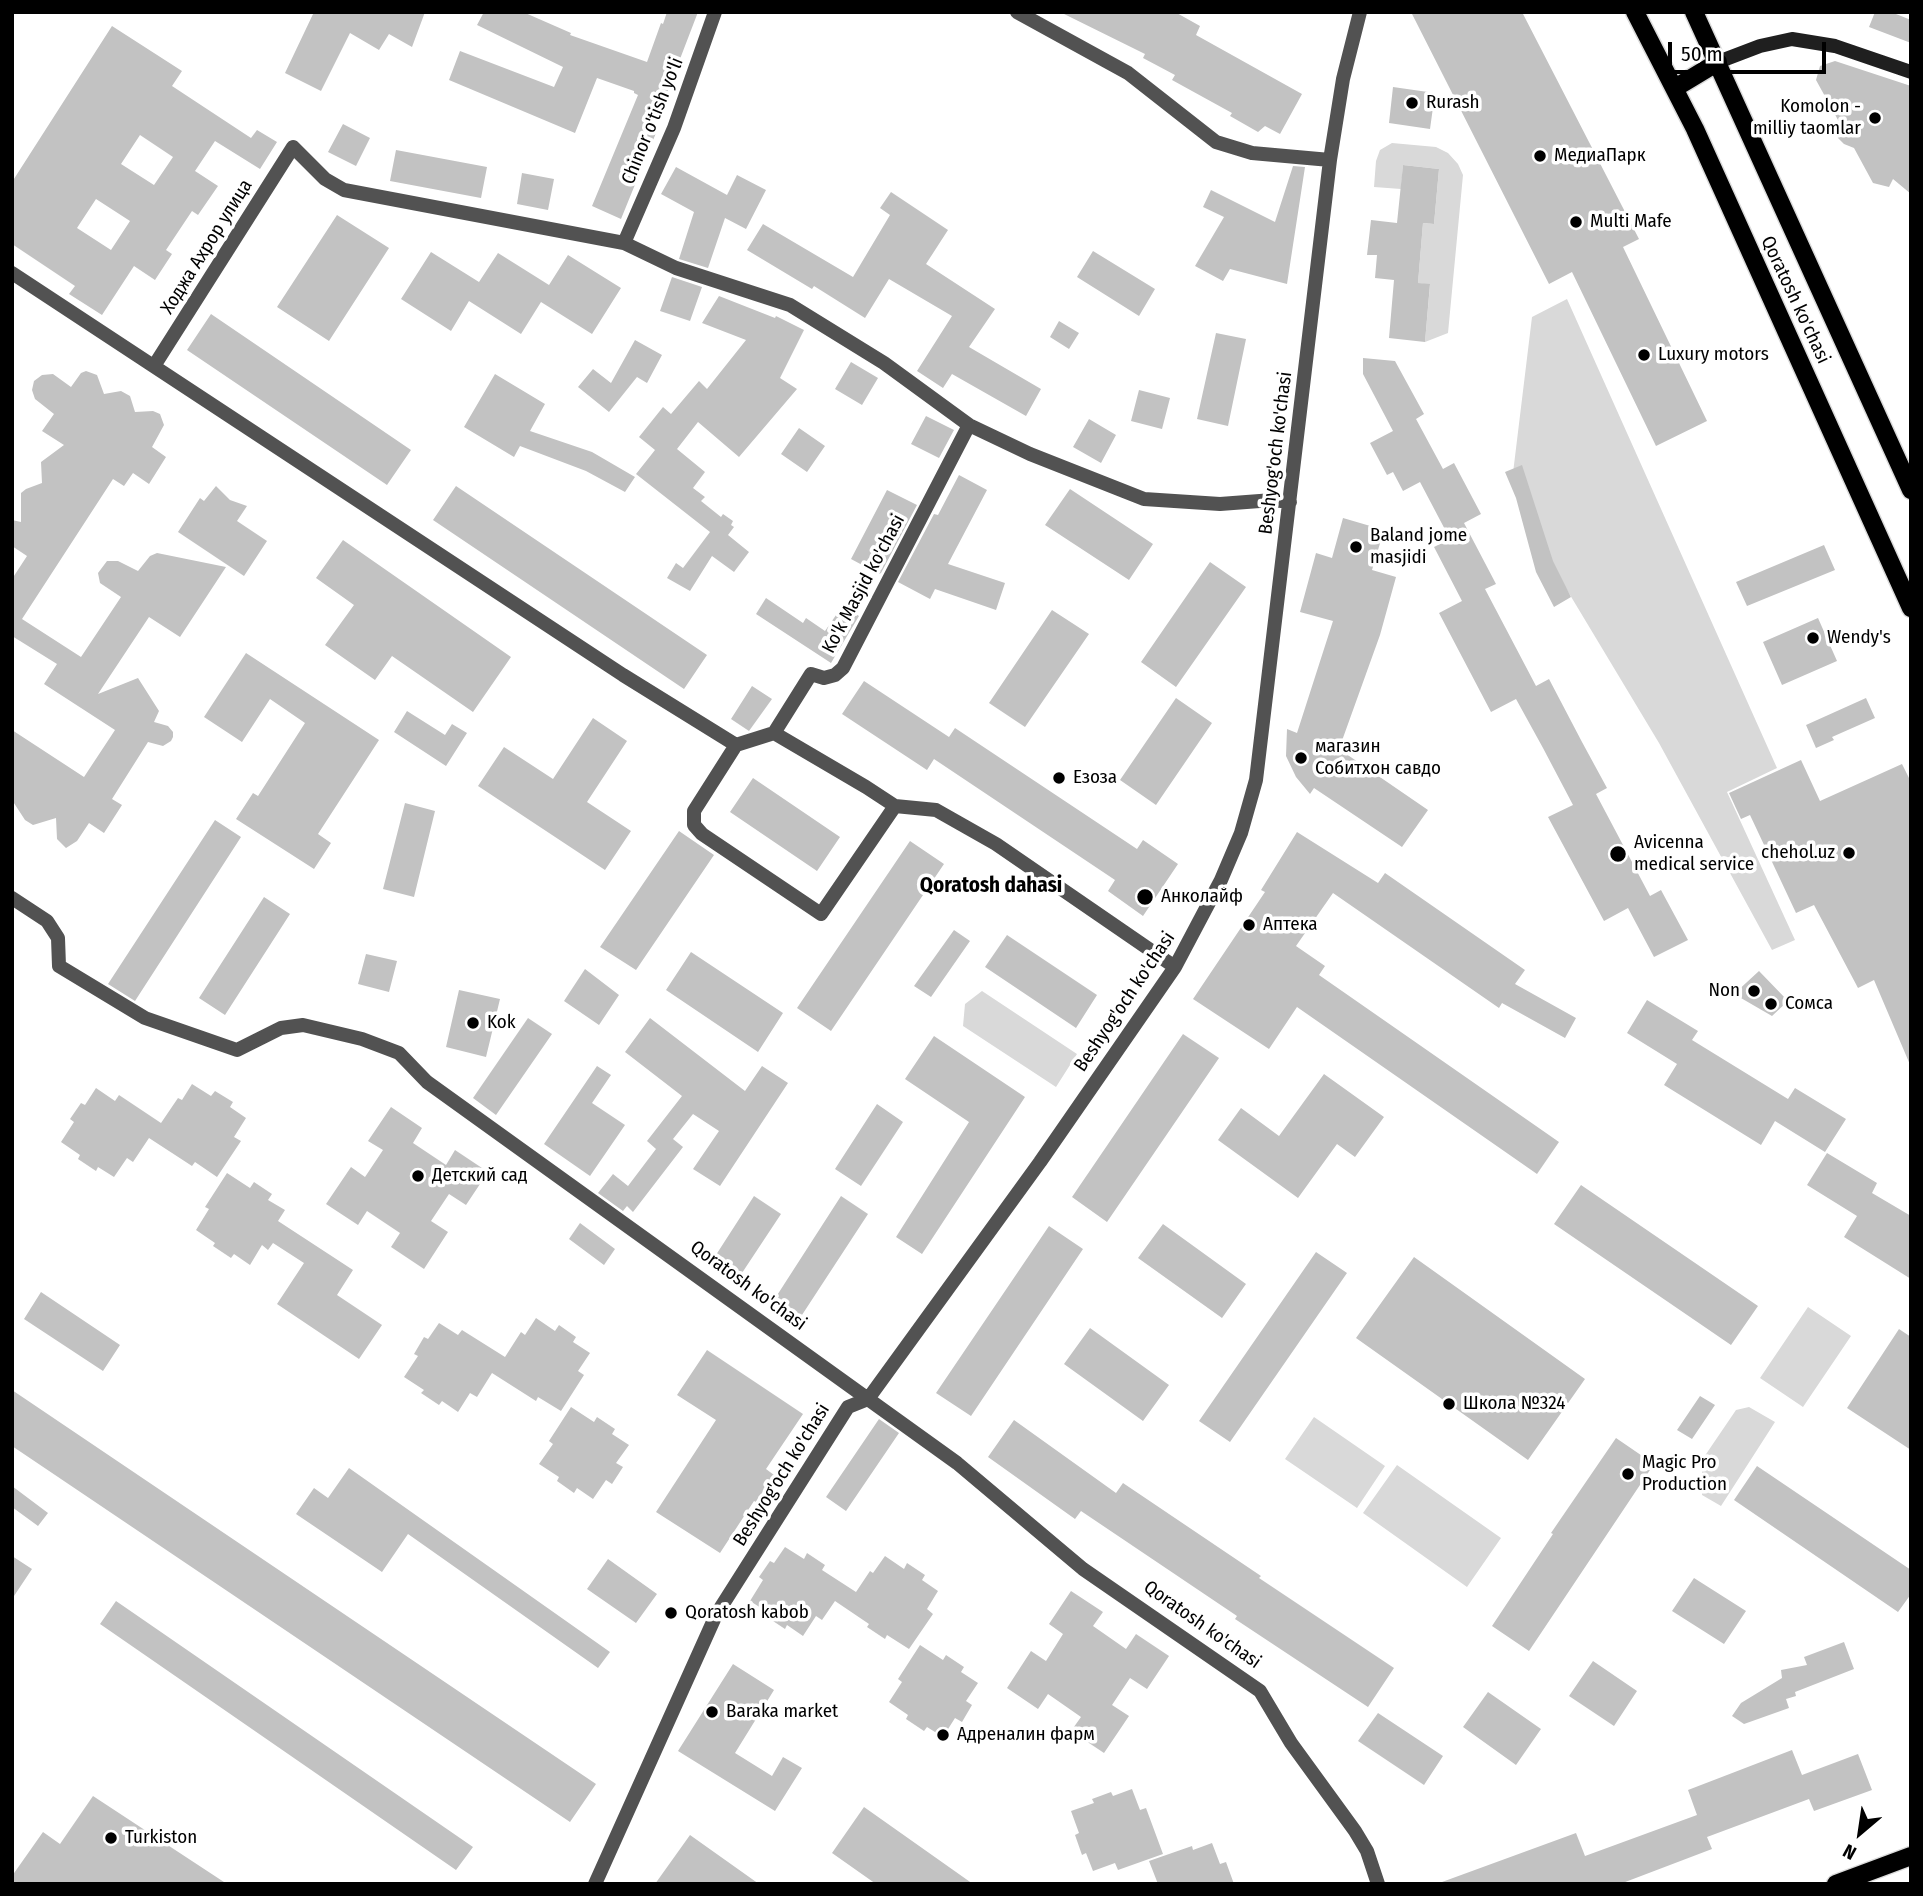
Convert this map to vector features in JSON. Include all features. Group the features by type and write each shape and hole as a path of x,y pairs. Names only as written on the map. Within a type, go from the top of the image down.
{"main road":[{"name":"Qoratosh ko'chasi","path":"1635,12 1675,88 1831,426 1911,608"},
{"name":"Qoratosh ko'chasi","path":"1694,12 1911,490"},
{"path":"1675,88 1718,62"},
{"path":"1836,1884 1911,1856"}],"street":[{"name":"Chinor o'tish yo'li","path":"624,243 674,128 715,12"},
{"path":"1017,12 1128,73 1216,142 1252,153 1330,160"},
{"name":"Beshyog'och ko'chasi","path":"594,1884 716,1615 848,1407 868,1399 1020,1191 1175,967 1221,880 1241,833 1256,780 1330,160 1343,79 1360,12"},
{"path":"1718,62 1760,46 1792,39 1835,46 1911,72"},
{"name":"Ходжа Ахрор улица","path":"154,366 293,147 325,179 344,190 624,243"},
{"path":"624,243 676,268 790,304 884,363 969,425 1030,454 1144,499 1220,504 1273,500 1290,502"},
{"path":"12,273 623,675 736,745"},
{"name":"Ko'k Masjid ko'chasi","path":"774,733 811,674 824,678 835,675 843,668 969,425"},
{"path":"895,807 821,914 702,834 694,825 694,811 736,745 774,733 895,807 936,810 996,844 1175,967"},
{"name":"Qoratosh ko'chasi","path":"12,898 47,921 58,938 58,966 145,1018 237,1049 281,1028 303,1025 362,1039 399,1054 427,1082 957,1463 1083,1569 1260,1691 1291,1743 1355,1830 1367,1851 1378,1884"}],"shaded area":[{"path":"1392,143 1436,147 1448,153 1463,175 1448,333 1425,342 1430,285 1418,283 1423,223 1434,224 1439,169 1403,165 1401,189 1374,187 1376,161 1380,150"},
{"path":"1567,299 1777,768 1727,792 1795,940 1772,950 1659,743 1558,575 1513,473 1532,317"},
{"path":"982,991 1077,1054 1056,1087 963,1026 965,1004"},
{"path":"1808,1307 1851,1336 1803,1407 1760,1378"},
{"path":"1749,1407 1775,1422 1721,1506 1702,1495 1702,1460 1736,1410"},
{"path":"1314,1417 1385,1466 1357,1508 1285,1459"},
{"path":"1397,1465 1501,1538 1467,1587 1363,1513"}],"building":[{"path":"314,12 425,12 412,47 389,34 379,50 350,33 321,91 285,73"},
{"path":"484,12 523,12 571,33 570,35 647,62 667,12 698,12 652,132 656,133 621,219 592,206 638,95 634,91 597,78 575,133 449,80 460,51 554,87 563,67 477,25"},
{"path":"1060,12 1175,12 1200,26 1196,35 1302,94 1280,134 1265,126 1258,132 1230,116 1232,113 1172,80 1175,75 1143,58 1145,54"},
{"name":"МедиаПарк","path":"1411,12 1522,12 1639,239 1623,247 1707,421 1656,446 1572,272 1549,284"},
{"path":"1875,12 1891,12 1911,20 1911,43 1869,27"},
{"path":"112,26 182,71 172,86 251,138 257,130 277,142 260,169 215,141 195,171 218,186 198,215 192,211 166,250 172,254 155,280 134,266 102,315 69,294 75,286 12,244 12,182","holes":["140,135 173,157 154,185 121,164","96,199 130,221 111,250 77,228"]},
{"path":"1835,61 1911,86 1911,194 1893,179 1889,187 1873,183 1854,148 1838,138 1838,120 1816,80 1820,66"},
{"name":"Rurash","path":"1393,87 1435,93 1430,129 1389,123"},
{"path":"343,124 370,138 356,166 328,152"},
{"path":"396,150 487,167 481,198 390,181"},
{"path":"1403,165 1439,169 1434,224 1423,223 1418,283 1430,284 1425,342 1389,338 1394,280 1375,278 1377,255 1367,255 1371,220 1397,223"},
{"path":"1293,166 1305,167 1287,284 1230,269 1223,281 1195,266 1224,217 1203,207 1211,190 1275,222"},
{"path":"676,167 727,195 737,175 766,190 746,229 725,218 708,268 679,259 694,212 661,194"},
{"path":"522,173 554,179 548,210 517,204"},
{"path":"891,192 948,230 926,264 995,309 969,347 1041,389 1026,416 952,374 943,388 917,371 952,316 889,279 865,318 814,286 812,289 747,250 763,224 853,277 890,215 880,208"},
{"path":"337,215 389,248 329,341 277,307"},
{"path":"1093,251 1155,289 1139,316 1077,277"},
{"path":"431,252 479,282 498,253 549,285 568,255 621,288 592,334 541,302 521,334 469,301 451,331 401,299"},
{"path":"672,277 702,287 690,321 660,311"},
{"path":"719,296 775,318 776,316 804,330 780,378 797,389 739,457 698,422 677,449 705,472 693,488 705,497 701,501 721,517 723,514 733,521 731,525 734,527 728,535 749,552 734,572 712,556 690,591 667,578 676,563 683,568 710,532 636,474 655,450 639,437 663,407 671,414 699,381 707,389 746,340 702,323"},
{"path":"211,314 411,450 387,485 187,350"},
{"path":"1059,321 1079,333 1069,349 1050,337"},
{"path":"1216,333 1246,339 1228,426 1197,419"},
{"path":"635,340 662,355 647,383 637,377 609,412 578,387 593,369 611,383"},
{"path":"1363,358 1395,361 1424,414 1416,419 1443,469 1454,463 1481,514 1464,523 1496,584 1485,589 1536,686 1549,679 1607,788 1596,794 1650,896 1661,890 1688,940 1654,957 1628,908 1604,921 1548,817 1573,805 1543,748 1516,699 1491,712 1439,613 1462,601 1434,547 1450,539 1420,482 1403,491 1393,472 1387,475 1370,443 1393,431 1363,374"},
{"path":"851,362 878,378 862,405 835,389"},
{"path":"86,371 97,375 104,394 121,391 130,396 135,412 153,411 160,414 164,425 152,447 166,457 149,484 133,473 124,486 113,479 22,619 81,657 121,597 100,583 98,573 107,561 118,561 138,571 150,556 157,553 226,567 180,637 149,617 98,694 138,678 159,711 154,722 168,726 173,737 163,746 148,742 112,799 122,805 104,833 89,823 77,841 66,848 57,839 56,818 33,825 25,820 12,800 12,730 84,777 115,730 44,684 57,664 12,636 12,579 27,556 12,546 12,520 21,522 21,493 42,483 41,462 64,445 42,431 54,414 35,399 32,390 34,381 42,375 53,374 71,387 81,373"},
{"path":"495,374 545,404 530,431 592,452 635,477 625,492 586,471 520,446 514,457 464,427"},
{"path":"1139,390 1170,398 1162,429 1131,421"},
{"path":"926,416 954,430 939,458 911,444"},
{"path":"1089,419 1116,435 1101,463 1073,447"},
{"path":"799,428 825,446 807,472 781,454"},
{"path":"1522,465 1553,561 1571,597 1554,607 1536,572 1516,498 1505,472"},
{"path":"959,475 987,490 948,564 1005,583 996,610 935,589 930,599 898,582 934,514 938,515"},
{"path":"216,486 230,500 247,506 237,521 267,541 244,576 178,532 200,498 204,501"},
{"path":"456,486 707,655 684,689 433,520"},
{"path":"1070,489 1153,544 1129,580 1045,525"},
{"path":"887,490 917,505 879,574 851,559"},
{"path":"1343,518 1384,530 1372,570 1396,577 1380,635 1339,749 1428,810 1402,847 1314,788 1310,794 1296,777 1286,756 1287,729 1297,733 1333,621 1300,612 1316,553 1332,558"},
{"path":"343,540 511,657 473,712 392,656 375,680 325,645 354,605 316,578"},
{"path":"1824,545 1835,570 1747,606 1736,582"},
{"path":"1210,562 1246,587 1176,687 1141,662"},
{"path":"766,598 803,623 806,618 825,631 843,605 859,616 831,663 756,614"},
{"path":"1052,610 1089,634 1025,727 989,703"},
{"path":"1818,618 1837,661 1782,685 1763,642"},
{"path":"246,653 379,740 318,834 331,843 314,869 236,819 253,793 258,796 305,723 270,699 242,742 204,717"},
{"path":"864,681 949,737 955,728 1137,849 1143,840 1178,864 1143,916 1108,891 1115,880 934,759 927,770 842,714"},
{"path":"752,686 772,699 749,731 731,719"},
{"path":"1176,698 1212,723 1156,805 1120,780"},
{"path":"1866,698 1875,718 1832,737 1834,740 1816,748 1806,725"},
{"path":"407,711 445,735 452,724 467,733 446,766 394,732"},
{"path":"593,718 627,741 587,802 631,831 605,870 478,786 504,747 553,779"},
{"path":"1801,760 1820,801 1902,764 1911,782 1911,1067 1874,980 1858,988 1814,905 1796,913 1750,815 1741,819 1729,793"},
{"path":"753,778 840,837 817,871 730,812"},
{"path":"405,803 435,811 414,897 383,889"},
{"path":"215,820 241,837 135,1001 108,984"},
{"path":"679,831 714,855 636,970 600,947"},
{"path":"1297,832 1378,883 1385,873 1525,970 1515,984 1576,1018 1565,1038 1502,1003 1499,1008 1333,893 1296,946 1325,966 1319,975 1559,1142 1537,1174 1297,1007 1269,1049 1193,999 1265,892 1261,890"},
{"path":"910,841 944,864 831,1031 797,1008"},
{"path":"264,897 290,914 225,1015 199,998"},
{"path":"954,930 970,941 931,997 914,986"},
{"path":"1007,935 1097,995 1076,1028 985,967"},
{"path":"691,952 783,1013 758,1052 666,990"},
{"path":"366,954 397,961 389,992 358,984"},
{"path":"585,969 619,995 599,1025 564,1001"},
{"path":"1759,971 1788,1001 1772,1016 1734,994"},
{"name":"Kok","path":"459,990 500,999 486,1057 446,1047"},
{"path":"1647,1000 1698,1031 1692,1040 1788,1099 1795,1088 1846,1119 1825,1152 1775,1121 1761,1145 1664,1085 1677,1064 1627,1033"},
{"path":"528,1018 552,1034 496,1115 473,1098"},
{"path":"650,1018 745,1091 762,1066 788,1083 720,1186 693,1169 719,1131 693,1114 673,1139 683,1147 633,1212 627,1206 623,1211 598,1193 613,1174 628,1186 656,1149 647,1141 682,1096 625,1052"},
{"path":"1183,1034 1219,1058 1107,1222 1072,1197"},
{"path":"934,1036 1025,1097 922,1254 896,1237 969,1122 905,1079"},
{"path":"597,1066 611,1075 592,1103 625,1125 590,1176 544,1144"},
{"path":"1324,1074 1384,1117 1355,1157 1337,1144 1298,1198 1218,1140 1241,1108 1279,1136"},
{"path":"192,1084 211,1096 215,1091 233,1102 230,1107 246,1118 234,1137 241,1141 217,1177 195,1162 192,1166 149,1138 133,1162 127,1158 114,1177 98,1167 96,1171 78,1159 80,1155 61,1142 74,1122 70,1119 81,1103 85,1105 96,1088 115,1101 119,1095 161,1123 178,1098 182,1100"},
{"path":"877,1104 903,1122 861,1186 835,1169"},
{"path":"391,1107 422,1128 413,1143 446,1165 455,1150 488,1172 466,1205 449,1194 431,1221 448,1232 424,1269 391,1247 400,1233 367,1211 358,1225 326,1204 351,1167 365,1177 383,1150 368,1141"},
{"path":"1827,1153 1877,1183 1872,1193 1911,1216 1911,1279 1844,1237 1857,1216 1807,1185"},
{"path":"227,1173 250,1188 254,1182 272,1194 268,1200 285,1210 278,1221 353,1270 337,1295 382,1325 359,1359 277,1304 304,1263 273,1243 268,1250 262,1245 250,1265 234,1254 231,1258 196,1230 209,1209 205,1207"},
{"path":"1581,1185 1758,1306 1731,1345 1554,1224"},
{"path":"754,1196 781,1214 740,1276 714,1258"},
{"path":"841,1196 868,1214 800,1318 774,1300"},
{"path":"580,1223 615,1249 604,1265 569,1239"},
{"path":"1163,1224 1246,1284 1222,1318 1138,1258"},
{"path":"1049,1226 1083,1249 971,1416 936,1393"},
{"path":"1316,1252 1347,1273 1230,1442 1199,1421"},
{"path":"1414,1257 1585,1379 1528,1460 1356,1338"},
{"path":"41,1292 120,1345 103,1371 24,1319"},
{"path":"536,1318 555,1331 559,1325 576,1337 573,1342 590,1353 578,1371 584,1375 561,1411 538,1397 536,1401 492,1373 477,1397 470,1393 458,1412 442,1401 439,1405 421,1393 424,1390 404,1377 418,1356 414,1354 424,1337 428,1339 439,1323 458,1335 462,1330 505,1357 521,1332 525,1335"},
{"path":"1090,1328 1169,1385 1143,1421 1064,1364"},
{"path":"1899,1329 1911,1337 1911,1450 1847,1408"},
{"path":"707,1350 803,1414 766,1469 774,1475 720,1553 656,1512 716,1420 677,1395"},
{"path":"12,1390 596,1784 570,1822 12,1446"},
{"path":"1700,1396 1715,1405 1692,1439 1677,1430"},
{"path":"571,1407 594,1422 597,1417 615,1429 612,1434 629,1445 616,1463 623,1467 612,1484 606,1480 593,1499 577,1488 574,1493 557,1481 559,1477 539,1464 553,1444 549,1441"},
{"path":"879,1419 899,1433 846,1511 826,1497"},
{"path":"1014,1420 1116,1493 1123,1483 1394,1668 1368,1707 1235,1619 1237,1616 1081,1511 1075,1519 988,1457"},
{"path":"1616,1438 1654,1464 1529,1651 1492,1626"},
{"path":"1757,1466 1911,1570 1911,1594 1898,1612 1734,1500"},
{"path":"349,1468 610,1652 598,1668 408,1534 382,1572 296,1514 314,1488 328,1498"},
{"path":"12,1486 48,1513 38,1526 12,1507"},
{"path":"785,1547 804,1559 807,1553 825,1565 822,1570 856,1592 870,1571 873,1573 885,1556 904,1569 907,1563 925,1575 922,1580 938,1591 927,1609 933,1614 909,1649 887,1635 885,1639 867,1627 869,1624 835,1601 822,1620 816,1616 803,1636 787,1625 785,1629 767,1617 769,1613 750,1601 763,1580 759,1577 770,1561 774,1563"},
{"path":"12,1556 32,1569 12,1599"},
{"path":"608,1559 657,1594 636,1623 587,1589"},
{"path":"1694,1578 1746,1611 1724,1644 1672,1611"},
{"path":"1071,1591 1103,1612 1093,1626 1126,1649 1136,1634 1169,1656 1147,1689 1130,1678 1112,1705 1129,1716 1104,1753 1071,1731 1081,1717 1048,1694 1038,1709 1007,1688 1031,1651 1046,1661 1063,1634 1049,1624"},
{"path":"116,1601 473,1847 456,1870 100,1624"},
{"path":"1844,1642 1854,1669 1795,1692 1796,1696 1786,1699 1789,1708 1744,1724 1732,1716 1741,1703 1782,1678 1781,1670 1807,1665 1804,1657"},
{"path":"920,1645 943,1660 946,1655 964,1667 961,1672 978,1683 966,1701 972,1705 962,1722 955,1718 943,1737 927,1727 924,1731 906,1719 908,1715 889,1702 902,1682 898,1679"},
{"path":"1593,1661 1637,1691 1614,1726 1569,1696"},
{"path":"733,1664 774,1690 735,1753 772,1776 783,1757 802,1768 775,1811 678,1751"},
{"path":"1488,1692 1541,1729 1516,1765 1463,1727"},
{"path":"1378,1713 1443,1756 1424,1785 1358,1741"},
{"path":"1792,1750 1802,1775 1858,1754 1872,1790 1814,1811 1809,1799 1707,1837 1712,1849 1620,1884 1442,1884 1576,1833 1585,1856 1697,1815 1688,1790"},
{"path":"1132,1789 1140,1810 1146,1808 1163,1854 1118,1870 1115,1863 1093,1871 1086,1853 1082,1855 1075,1835 1079,1833 1071,1811 1094,1803 1092,1799 1111,1792 1113,1796"},
{"name":"Turkiston","path":"93,1796 227,1884 12,1884 12,1876 43,1832 60,1844"},
{"path":"864,1807 973,1884 876,1884 832,1853"},
{"path":"690,1835 759,1884 655,1884"},
{"path":"1212,1843 1220,1864 1226,1862 1234,1884 1158,1884 1149,1861 1192,1846 1193,1850"}],"place":[{"name":"Rurash","path":"1412,103"},
{"name":"Komolon - milliy taomlar","path":"1875,118"},
{"name":"МедиаПарк","path":"1540,156"},
{"name":"Multi Mafe","path":"1576,222"},
{"name":"Luxury motors","path":"1644,355"},
{"name":"Baland jome masjidi","path":"1356,547"},
{"name":"Wendy's","path":"1813,638"},
{"name":"магазин Собитхон савдо","path":"1301,758"},
{"name":"Езоза","path":"1059,778"},
{"name":"chehol.uz","path":"1849,853"},
{"name":"Avicenna medical service","path":"1618,854"},
{"name":"Анколайф","path":"1145,897"},
{"name":"Аптека","path":"1249,925"},
{"name":"Non","path":"1754,991"},
{"name":"Сомса","path":"1771,1004"},
{"name":"Kok","path":"473,1023"},
{"name":"Детский сад","path":"418,1176"},
{"name":"Школа №324","path":"1449,1404"},
{"name":"Magic Pro Production","path":"1628,1474"},
{"name":"Qoratosh kabob","path":"671,1613"},
{"name":"Baraka market","path":"712,1712"},
{"name":"Адреналин фарм","path":"943,1735"},
{"name":"Turkiston","path":"111,1838"}],"district":[{"name":"Qoratosh dahasi","path":"991,886"}]}
